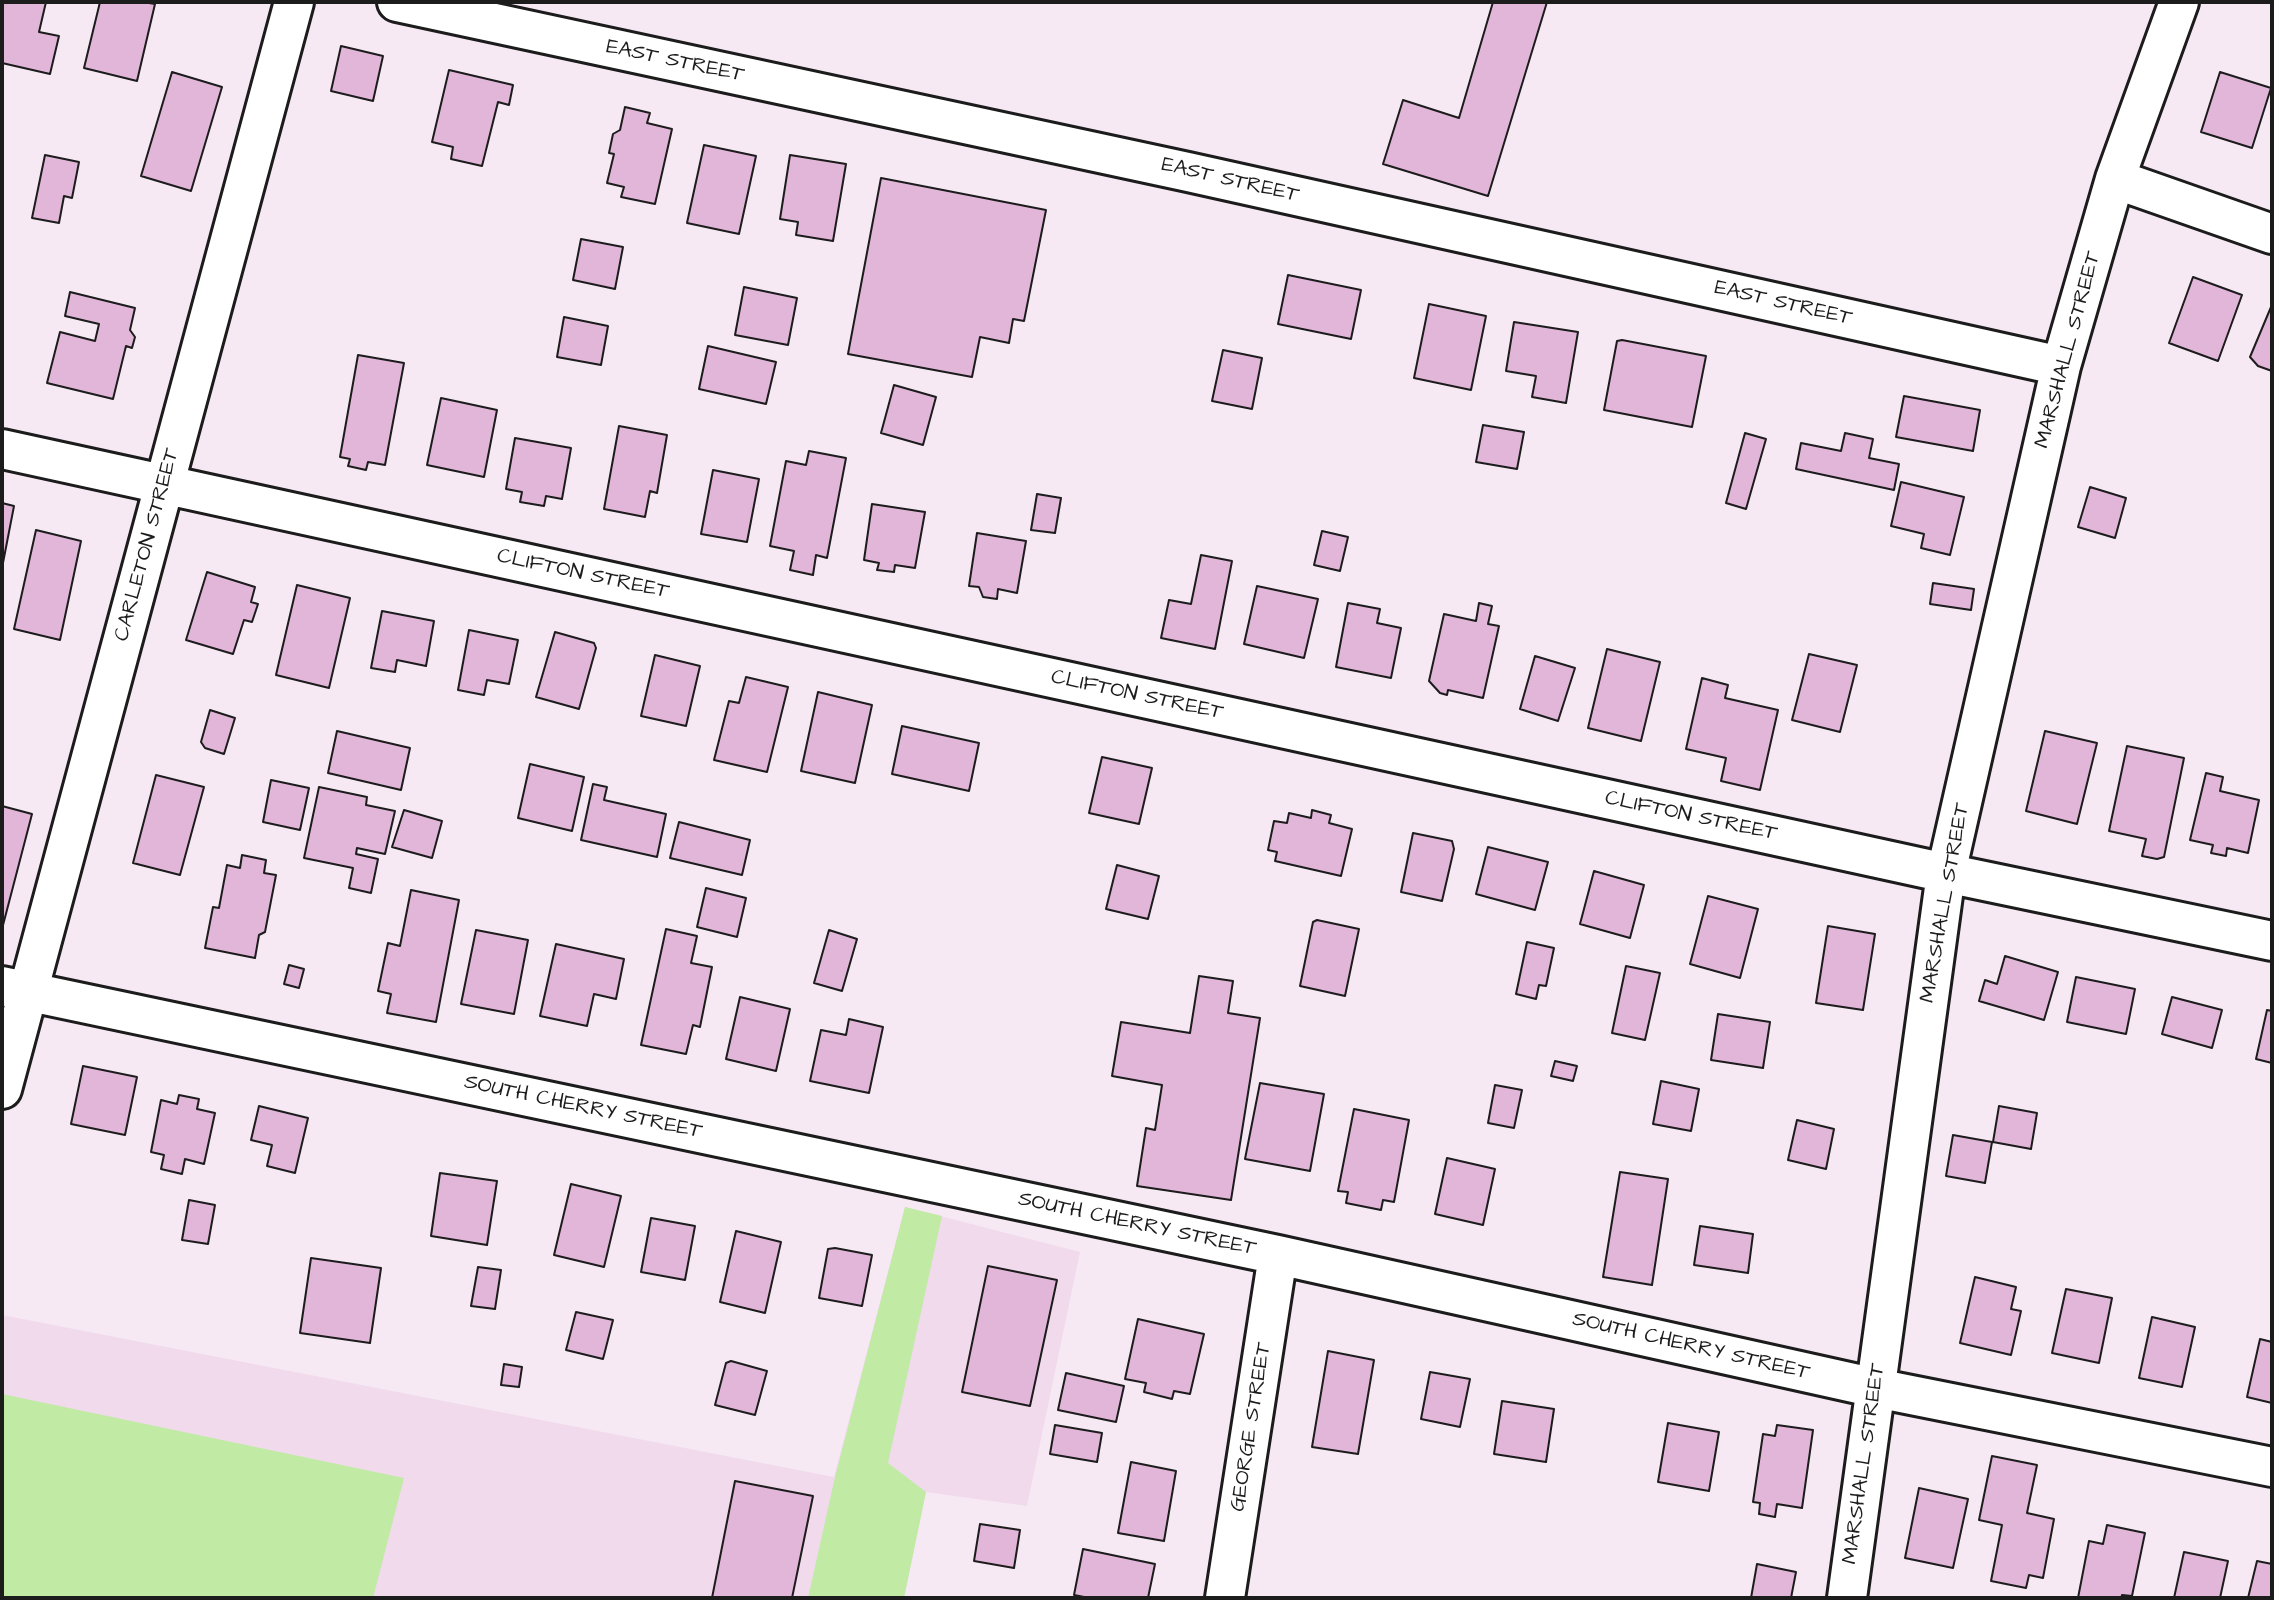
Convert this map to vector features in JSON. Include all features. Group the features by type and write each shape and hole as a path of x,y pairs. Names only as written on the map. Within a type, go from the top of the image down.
{"street":[{"name":"CARLETON STREET","path":"2,1089 16,989 164,485 294,2"},
{"name":"EAST STREET","path":"397,2 1175,169 2061,366"},
{"name":"MARSHALL STREET","path":"1847,1598 1946,873 2061,366 2115,179 2179,2"},
{"path":"2115,179 2272,234"},
{"name":"CLIFTON STREET","path":"2,449 1946,873 2272,941"},
{"name":"SOUTH CHERRY STREET","path":"16,989 1278,1255 1876,1388 2272,1467"},
{"name":"GEORGE STREET","path":"1225,1598 1278,1255"}],"shaded area":[{"path":"905,1207 1080,1252 1027,1506 926,1492 904,1598 2,1598 2,1315 834,1477"}],"green space":[{"path":"905,1207 942,1216 888,1463 926,1492 904,1598 808,1598 835,1477"},
{"path":"2,1394 404,1478 373,1598 2,1598"}],"building":[{"path":"2,2 46,2 39,32 59,36 50,74 2,63"},
{"path":"100,2 155,4 137,81 84,68"},
{"path":"1493,2 1547,2 1488,196 1383,164 1403,100 1459,118"},
{"path":"341,46 383,56 373,101 331,91"},
{"path":"449,70 513,85 509,105 498,102 482,166 451,159 453,147 432,142"},
{"path":"172,72 222,87 191,191 141,176"},
{"path":"2220,72 2271,88 2252,148 2201,132"},
{"path":"625,107 650,113 647,123 672,129 655,204 621,197 624,187 607,183 614,154 609,153 613,134 620,130"},
{"path":"704,145 756,156 739,234 687,223"},
{"path":"45,155 79,162 72,198 64,196 59,223 32,218"},
{"path":"790,155 846,164 833,241 796,235 798,222 780,219"},
{"path":"881,178 1046,210 1024,321 1013,319 1009,343 980,337 972,377 848,354"},
{"path":"581,239 623,247 615,289 573,280"},
{"path":"1288,275 1361,290 1351,339 1278,324"},
{"path":"2193,277 2242,295 2218,361 2169,343"},
{"path":"744,287 797,298 788,345 735,335"},
{"path":"70,292 135,308 130,330 135,337 132,348 126,346 113,399 47,383 60,332 95,341 99,324 65,316"},
{"path":"1429,304 1486,316 1471,390 1414,378"},
{"path":"2271,307 2272,371 2258,366 2250,357"},
{"path":"564,317 608,326 601,365 557,357"},
{"path":"1514,322 1578,332 1566,403 1532,397 1536,376 1506,371"},
{"path":"1617,341 1706,356 1692,427 1604,410"},
{"path":"708,346 776,362 766,404 699,389"},
{"path":"1223,350 1262,358 1252,409 1212,401"},
{"path":"358,355 404,363 385,465 368,462 366,470 348,466 350,459 340,457"},
{"path":"894,385 936,397 923,445 881,433"},
{"path":"1904,396 1980,410 1973,451 1896,437"},
{"path":"441,398 497,410 484,477 427,465"},
{"path":"1483,425 1524,432 1517,469 1476,462"},
{"path":"619,426 667,435 657,493 650,491 645,517 604,509"},
{"path":"1745,433 1766,439 1746,509 1726,503"},
{"path":"1845,433 1873,439 1869,458 1899,464 1894,490 1796,469 1801,443 1841,451"},
{"path":"515,438 571,448 562,499 546,496 544,506 520,502 522,492 506,489"},
{"path":"809,451 846,458 827,558 816,555 813,575 790,570 794,551 770,546 786,461 806,465"},
{"path":"713,470 759,479 747,542 701,534"},
{"path":"1901,482 1964,497 1950,555 1921,548 1924,534 1891,526"},
{"path":"2090,487 2126,498 2115,538 2078,527"},
{"path":"1037,494 1061,498 1055,533 1031,530"},
{"path":"2,503 14,506 2,568"},
{"path":"872,504 925,512 915,568 895,565 894,572 877,570 879,563 864,560"},
{"path":"36,530 81,541 60,640 14,629"},
{"path":"1322,531 1348,537 1340,571 1314,565"},
{"path":"977,533 1026,541 1017,593 998,589 997,599 983,597 979,587 969,586"},
{"path":"1201,555 1232,561 1215,649 1161,638 1169,600 1191,604"},
{"path":"207,572 255,587 251,602 258,604 252,622 244,620 233,654 186,640"},
{"path":"1933,583 1974,589 1971,610 1930,604"},
{"path":"297,585 350,598 329,688 276,675"},
{"path":"1257,586 1318,599 1304,658 1244,644"},
{"path":"1348,603 1380,609 1377,623 1401,628 1391,678 1336,667"},
{"path":"1479,603 1492,606 1488,624 1499,626 1483,698 1448,690 1447,695 1440,693 1429,681 1444,614 1476,621"},
{"path":"382,611 434,621 426,666 397,660 395,672 371,668"},
{"path":"469,630 518,640 509,684 487,680 484,695 458,690"},
{"path":"555,632 594,643 596,648 579,709 536,697"},
{"path":"1607,649 1660,662 1641,741 1588,728"},
{"path":"1809,654 1857,665 1840,732 1792,720"},
{"path":"655,655 700,666 686,726 641,716"},
{"path":"1535,656 1575,668 1558,721 1520,709"},
{"path":"746,677 788,687 767,772 714,760 729,701 739,703"},
{"path":"1702,678 1728,685 1725,698 1778,710 1760,790 1721,781 1726,758 1686,749"},
{"path":"818,692 872,705 855,783 801,771"},
{"path":"210,710 235,718 224,754 205,748 201,742"},
{"path":"902,726 979,743 969,791 892,774"},
{"path":"337,731 410,748 401,790 328,773"},
{"path":"2045,731 2097,743 2077,824 2026,811"},
{"path":"2127,746 2184,758 2164,857 2157,859 2142,856 2146,839 2109,831"},
{"path":"1102,757 1152,768 1139,824 1089,813"},
{"path":"530,764 584,777 572,831 518,818"},
{"path":"2206,773 2223,777 2220,791 2259,800 2248,853 2227,848 2226,856 2211,853 2213,845 2190,840"},
{"path":"156,775 204,787 180,875 133,863"},
{"path":"271,780 309,788 300,830 263,822"},
{"path":"593,784 607,787 604,800 666,814 657,857 581,840"},
{"path":"319,787 367,797 366,805 395,811 385,854 357,848 356,854 378,859 371,893 349,888 353,868 304,858"},
{"path":"2,806 32,814 2,929"},
{"path":"404,810 442,821 432,858 392,847"},
{"path":"1312,810 1331,815 1329,823 1352,829 1341,876 1275,861 1277,852 1268,850 1274,821 1287,823 1289,813 1311,818"},
{"path":"679,822 750,840 742,875 670,858"},
{"path":"1413,833 1452,841 1454,849 1442,901 1401,892"},
{"path":"1488,847 1548,862 1535,910 1476,894"},
{"path":"242,855 266,860 264,873 276,875 265,932 259,935 255,958 205,948 213,907 219,908 227,865 240,868"},
{"path":"1117,865 1159,876 1148,919 1106,909"},
{"path":"1594,871 1644,885 1630,938 1580,924"},
{"path":"706,888 746,898 737,937 697,927"},
{"path":"411,890 459,900 436,1022 387,1013 391,994 378,991 388,943 400,946"},
{"path":"1708,896 1758,909 1740,978 1690,964"},
{"path":"1317,920 1359,929 1345,996 1300,986 1313,922"},
{"path":"1828,926 1875,934 1863,1010 1816,1003"},
{"path":"666,929 697,936 691,963 712,967 700,1027 693,1025 686,1054 641,1045"},
{"path":"476,930 528,940 514,1014 461,1004"},
{"path":"829,930 857,939 842,991 814,983"},
{"path":"1527,942 1554,948 1546,986 1539,985 1536,999 1516,994"},
{"path":"556,944 624,959 616,999 594,994 587,1026 540,1016"},
{"path":"2005,956 2058,972 2044,1020 1979,1001 1985,980 1997,984"},
{"path":"289,965 304,969 299,988 284,984"},
{"path":"1626,966 1660,973 1645,1040 1612,1033"},
{"path":"1199,976 1233,981 1228,1013 1260,1018 1231,1200 1137,1186 1146,1128 1155,1130 1162,1085 1112,1076 1121,1022 1190,1033"},
{"path":"2076,977 2135,989 2126,1034 2067,1022"},
{"path":"740,997 790,1009 776,1071 726,1059"},
{"path":"2172,997 2222,1010 2212,1048 2162,1034"},
{"path":"2267,1010 2272,1011 2272,1063 2256,1059"},
{"path":"1718,1014 1770,1022 1763,1068 1711,1060"},
{"path":"849,1019 883,1027 869,1093 810,1081 821,1030 846,1035"},
{"path":"1555,1061 1577,1066 1573,1081 1551,1076"},
{"path":"83,1066 137,1077 125,1135 71,1124"},
{"path":"1661,1081 1699,1089 1691,1131 1653,1124"},
{"path":"1260,1083 1324,1094 1310,1171 1245,1159"},
{"path":"1495,1085 1522,1090 1514,1128 1488,1123"},
{"path":"179,1095 199,1099 197,1109 215,1113 204,1164 185,1159 182,1174 161,1169 164,1155 151,1152 161,1100 177,1104"},
{"path":"259,1106 308,1118 295,1173 267,1166 272,1145 251,1140"},
{"path":"1999,1106 2037,1113 2031,1149 1993,1142"},
{"path":"1354,1109 1409,1120 1394,1202 1383,1200 1381,1210 1346,1203 1348,1192 1338,1191"},
{"path":"1797,1120 1834,1129 1826,1169 1788,1160"},
{"path":"1953,1135 1992,1142 1985,1183 1946,1176"},
{"path":"1447,1158 1495,1169 1483,1225 1435,1214"},
{"path":"1620,1172 1668,1179 1652,1285 1603,1277"},
{"path":"440,1173 497,1181 487,1245 431,1236"},
{"path":"571,1184 621,1196 604,1267 554,1255"},
{"path":"189,1200 215,1205 208,1244 182,1240"},
{"path":"651,1218 695,1226 685,1280 641,1272"},
{"path":"1700,1226 1753,1234 1748,1273 1694,1265"},
{"path":"736,1231 781,1242 765,1313 720,1302"},
{"path":"828,1249 872,1255 862,1306 819,1298"},
{"path":"311,1258 381,1268 370,1343 300,1333"},
{"path":"988,1266 1057,1280 1030,1406 962,1392"},
{"path":"478,1267 501,1270 495,1309 471,1306"},
{"path":"1975,1277 2016,1287 2011,1309 2021,1311 2011,1355 1960,1343"},
{"path":"2066,1289 2112,1298 2099,1363 2052,1353"},
{"path":"576,1312 613,1320 603,1359 566,1350"},
{"path":"2152,1317 2195,1327 2182,1387 2139,1378"},
{"path":"1138,1319 1204,1334 1190,1394 1174,1391 1172,1399 1144,1392 1146,1383 1125,1379"},
{"path":"2260,1339 2272,1342 2272,1403 2247,1397"},
{"path":"1328,1351 1374,1360 1358,1454 1312,1447"},
{"path":"731,1361 767,1371 755,1415 715,1405 726,1363"},
{"path":"504,1364 522,1367 519,1387 501,1385"},
{"path":"1430,1372 1470,1379 1460,1427 1421,1419"},
{"path":"1066,1373 1124,1386 1116,1422 1058,1410"},
{"path":"1502,1401 1554,1409 1546,1462 1494,1454"},
{"path":"1668,1423 1719,1432 1709,1491 1658,1482"},
{"path":"1055,1425 1102,1433 1097,1462 1050,1454"},
{"path":"1777,1425 1813,1430 1802,1508 1777,1504 1775,1517 1759,1514 1760,1503 1753,1502 1763,1434 1775,1436"},
{"path":"1992,1456 2037,1465 2027,1513 2054,1519 2043,1578 2029,1575 2026,1588 1991,1581 2002,1525 1979,1520"},
{"path":"1131,1462 1176,1471 1164,1541 1118,1533"},
{"path":"735,1481 813,1496 792,1598 712,1598"},
{"path":"1919,1488 1968,1499 1953,1568 1905,1558"},
{"path":"980,1524 1020,1530 1014,1568 974,1561"},
{"path":"2107,1525 2145,1533 2132,1596 2078,1598 2089,1541 2103,1544"},
{"path":"1083,1549 1155,1564 1148,1598 1089,1598 1074,1595"},
{"path":"2184,1552 2228,1561 2220,1598 2174,1598"},
{"path":"2257,1561 2272,1564 2272,1598 2248,1598"},
{"path":"1757,1564 1796,1572 1791,1598 1751,1598"}]}
